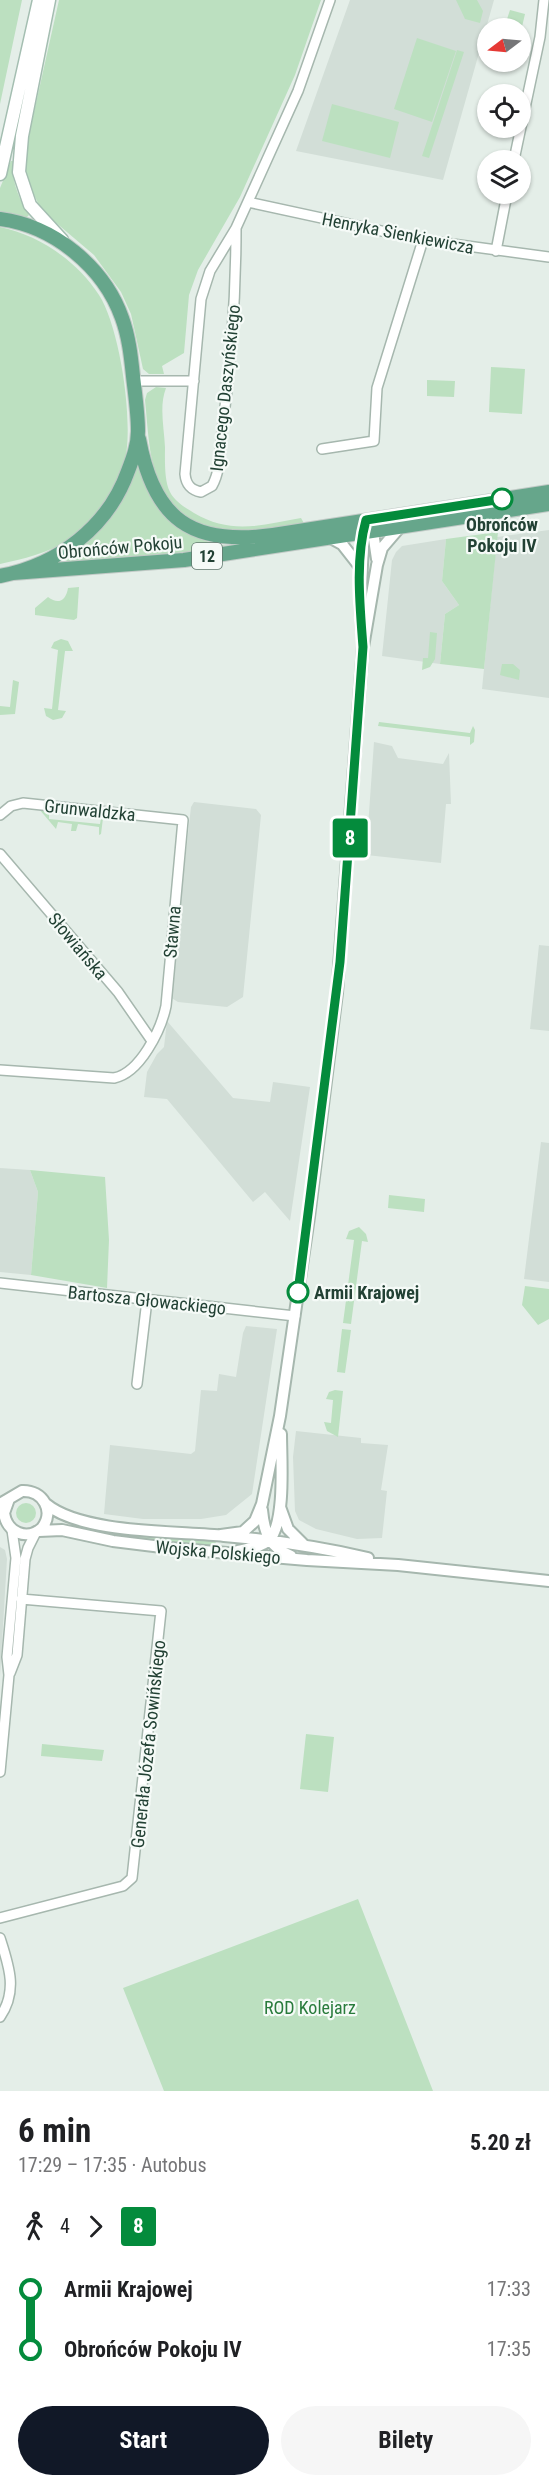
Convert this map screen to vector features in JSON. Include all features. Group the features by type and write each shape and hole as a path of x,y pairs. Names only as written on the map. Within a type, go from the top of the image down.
{"main road":[{"path":"0,174 39,0"},
{"path":"49,0 22,136 19,172 30,205 65,243"},
{"name":"12","path":"0,219 30,226 65,243 94,272 114,301 127,334 138,431 124,484 111,508 100,522 71,546 56,555 7,575"},
{"name":"Obrońców Pokoju","path":"138,431 146,468 160,499 178,519 200,532 225,538 238,539 400,527 549,504"},
{"name":"Obrońców Pokoju","path":"7,575 163,562 331,537 549,492"}],"street":[{"name":"Ignacego Daszyńskiego","path":"236,228 232,320 218,466 212,486 201,492 190,488 186,480 201,299 205,282 221,249 236,228 298,91 330,0"},
{"path":"516,150 540,37 544,0"},
{"name":"Henryka Sienkiewicza","path":"248,202 423,240 496,252 549,257"},
{"path":"496,252 505,204"},
{"path":"322,449 374,441 377,388 423,240"},
{"name":"Ignacego Daszyńskiego","path":"134,381 194,381"},
{"path":"221,1535 236,1534 250,1528 262,1503 280,1416 340,962 363,647 382,548 400,527"},
{"path":"367,528 377,565"},
{"path":"363,647 360,567 367,528"},
{"path":"331,537 342,544 360,567"},
{"name":"Grunwaldzka","path":"0,815 11,806 24,803 183,820"},
{"name":"Stawna","path":"0,1070 114,1078 126,1074 133,1068 161,1026 166,1006 183,820"},
{"name":"Słowiańska","path":"0,854 117,992 152,1041"},
{"name":"Bartosza Głowackiego","path":"0,1283 295,1316"},
{"path":"137,1384 147,1300"},
{"path":"220,1552 255,1547 268,1540 276,1523 280,1505 280,1416"},
{"path":"0,1772 16,1558 4,1513 4,1501 17,1493 28,1491 39,1495 46,1504 48,1516 26,1556 17,1654 9,1675"},
{"path":"262,1503 264,1531 268,1540 277,1549 302,1560"},
{"name":"Wojska Polskiego","path":"46,1504 55,1511 72,1517 127,1529 221,1535 303,1544 398,1564"},
{"path":"280,1505 288,1529 303,1544"},
{"path":"7,1526 25,1535 38,1532"},
{"name":"Wojska Polskiego","path":"38,1532 62,1530 113,1541 302,1560 398,1564 549,1581"},
{"name":"Generała Józefa Sowińskiego","path":"0,1918 123,1886 132,1878 161,1620 161,1611 21,1599"},
{"path":"0,1938 12,1986 10,1998 0,2017"}],"shaded area":[{"path":"350,0 494,0 489,18 477,18 477,60 443,180 296,151"},
{"path":"549,530 549,698 482,689 497,537"},
{"path":"446,539 442,581 459,605 445,614 440,664 382,656 392,560 396,552 402,546"},
{"path":"374,742 392,746 398,758 443,764 449,753 451,804 446,804 441,863 366,855"},
{"path":"194,802 256,809 261,815 243,997 227,1007 178,1002 170,997 191,807"},
{"path":"539,945 549,946 549,1031 530,1029"},
{"path":"167,1021 233,1098 270,1102 273,1082 310,1087 290,1221 265,1192 253,1202 167,1099 144,1097 147,1072 157,1054 164,1047"},
{"path":"541,1142 549,1143 549,1282 524,1279"},
{"path":"0,1168 30,1170 38,1192 31,1275 0,1272"},
{"path":"246,1326 277,1329 252,1494 226,1515 201,1519 143,1519 104,1514 110,1445 191,1454 195,1451 201,1390 217,1391 219,1374 236,1377"},
{"path":"296,1431 361,1438 361,1443 388,1445 381,1490 387,1491 382,1538 357,1539 316,1529 299,1520 295,1511 293,1457"},
{"path":"0,1547 5,1550 7,1559 0,1676"}],"green space":[{"path":"0,0 22,0 0,104"},
{"path":"59,0 321,0 295,75 240,197 198,270 189,295 184,353 162,366 164,374 149,374 143,369 131,314 121,292 94,255 40,207 29,185 25,167 30,130"},
{"path":"456,0 477,0 483,11 481,18 477,18 477,22 465,19"},
{"path":"510,10 525,14 524,18 507,18"},
{"path":"417,38 456,51 432,122 394,109"},
{"path":"457,50 464,52 429,158 422,156"},
{"path":"332,104 399,122 390,158 322,141"},
{"path":"11,161 13,161 16,190 29,215 26,218 0,213 0,188"},
{"path":"0,227 29,236 56,251 80,271 99,295 107,310 119,353 124,378 128,426 124,464 109,496 95,516 78,533 53,549 0,564"},
{"path":"491,367 525,369 522,414 489,412"},
{"path":"427,380 455,381 454,397 427,396"},
{"path":"156,387 166,388 162,409 166,476 170,492 178,502 194,513 221,524 247,526 301,518 305,525 278,530 230,533 204,526 182,513 169,500 161,486 151,454 145,400 147,393"},
{"path":"138,460 150,493 168,518 194,536 229,548 61,564 60,560 88,541 110,519 127,492"},
{"path":"498,532 484,669 440,664 445,614 459,605 442,581 446,539"},
{"path":"79,587 77,618 74,620 35,615 35,608 48,597 58,601 63,599 68,588"},
{"path":"430,632 437,633 435,659 430,667 422,670 423,658 428,658"},
{"path":"61,639 68,641 73,651 65,651 58,710 66,711 62,718 53,720 46,716 44,708 52,709 58,650 51,648 54,642"},
{"path":"502,664 513,664 520,670 519,680 500,675"},
{"path":"13,680 19,682 15,714 0,715 0,706 10,707"},
{"path":"379,722 470,733 473,726 474,742 470,745 470,737 378,726"},
{"path":"39,809 49,810 49,819 100,824 103,818 101,834 99,835 99,827 78,824 76,831 71,831 72,824 58,822 56,829"},
{"path":"30,1170 105,1177 109,1240 107,1288 31,1275 38,1192"},
{"path":"389,1195 425,1199 424,1212 388,1208"},
{"path":"359,1227 366,1234 368,1242 362,1241 351,1324 343,1323 354,1240 346,1239 349,1231"},
{"path":"525,1286 549,1289 549,1319 538,1325 522,1305"},
{"path":"342,1329 351,1330 345,1373 337,1372"},
{"path":"343,1391 338,1437 327,1431 324,1422 331,1423 333,1400 326,1399 329,1392"},
{"path":"26,1503 33,1506 36,1513 33,1520 26,1523 19,1520 16,1513 19,1506"},
{"path":"74,1524 125,1535 216,1541 215,1546 125,1537 73,1526"},
{"path":"306,1734 334,1737 328,1792 300,1789"},
{"path":"42,1744 104,1750 102,1761 41,1756"},
{"name":"ROD Kolejarz","path":"358,1899 433,2091 164,2091 123,1988"}],"bus line":[{"name":"8","path":"298,1292 340,962 363,647 360,567 366,520 502,499"}],"place":[{"name":"Obrońców Pokoju IV","path":"502,499"},
{"name":"Armii Krajowej","path":"298,1292"}]}
